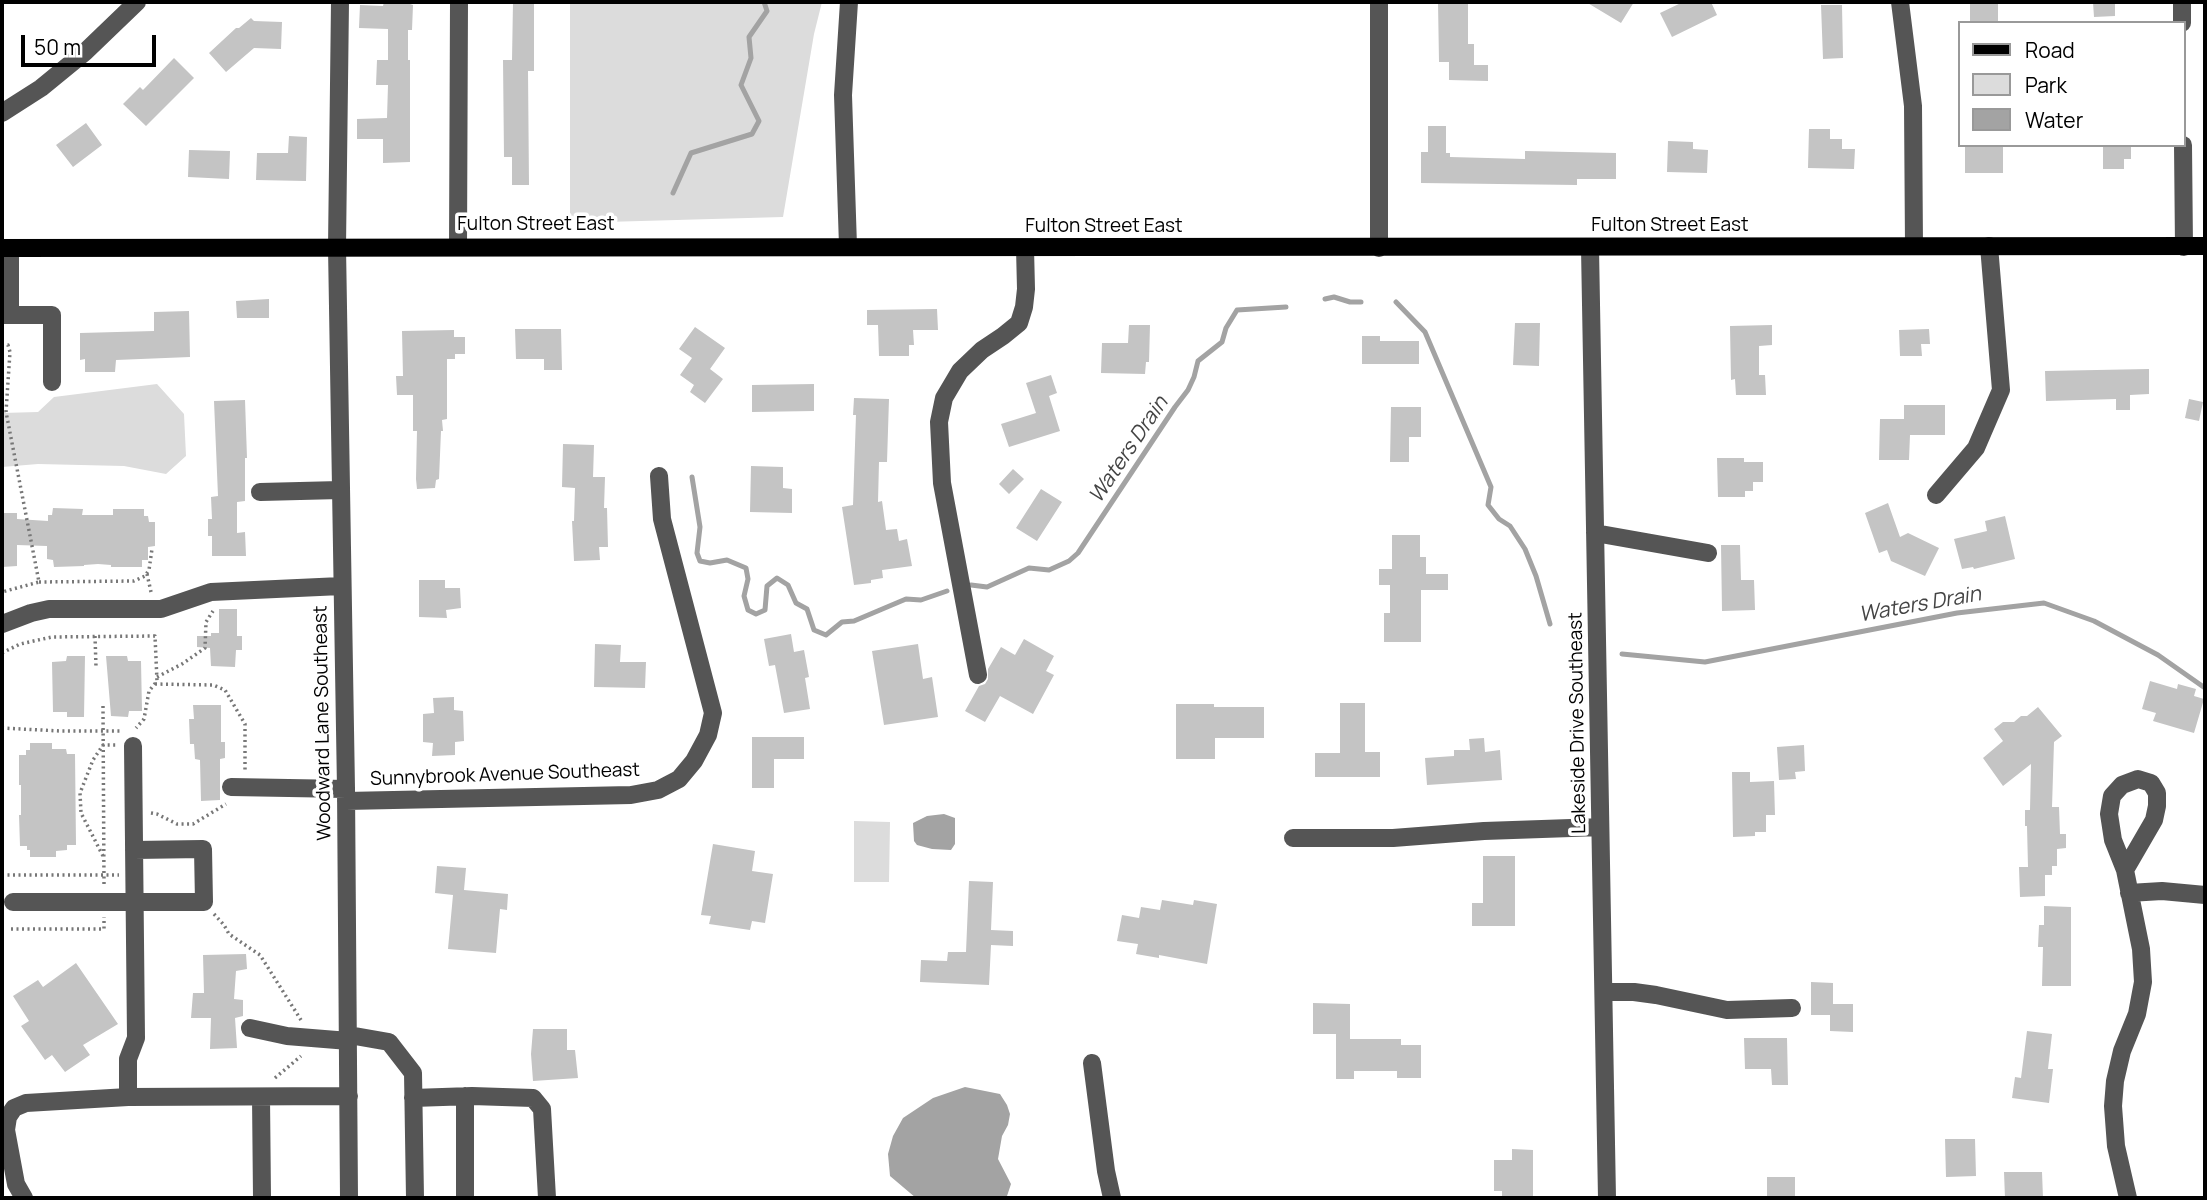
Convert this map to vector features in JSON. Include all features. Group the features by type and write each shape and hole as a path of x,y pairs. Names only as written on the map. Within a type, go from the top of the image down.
{"main road":[{"name":"Fulton Street East","path":"6,247 2205,247"}],"street":[{"path":"2,113 41,88 85,52 137,2"},
{"name":"Woodward Lane Southeast","path":"340,2 337,247 349,1198"},
{"path":"458,247 459,2"},
{"path":"848,246 843,95 849,2"},
{"path":"1379,2 1379,248"},
{"path":"1900,2 1913,106 1914,246"},
{"path":"2182,2 2182,21"},
{"path":"2183,147 2184,247"},
{"path":"1936,495 1976,448 2001,390 1989,246"},
{"path":"6,247 6,315 52,315 52,382"},
{"name":"Lakeside Drive Southeast","path":"1590,247 1606,1198"},
{"path":"978,675 942,483 939,422 944,398 960,371 1018,323 1024,307 1026,289 1025,248"},
{"name":"Sunnybrook Avenue Southeast","path":"238,787 346,795 631,795 658,790 678,779 694,761 708,736 713,713 662,519 659,475"},
{"path":"260,492 340,491"},
{"path":"1595,533 1708,553"},
{"path":"2,624 32,612 49,609 160,609 202,594 222,591 341,586"},
{"path":"128,1097 128,1059 136,1038 133,746"},
{"path":"1293,838 1393,838 1484,831 1600,827"},
{"path":"13,902 204,902 203,849 134,849"},
{"path":"2125,870 2141,949 2143,982 2137,1014 2117,1071 2113,1107 2116,1146 2128,1198"},
{"path":"2129,893 2162,891 2205,895"},
{"path":"1604,992 1656,995 1727,1010 1792,1008"},
{"path":"250,1028 311,1039 349,1038 389,1042 413,1073 415,1198"},
{"path":"1092,1063 1112,1198"},
{"path":"24,1198 16,1184 6,1130 8,1117 14,1108 26,1103 128,1097 349,1096"},
{"path":"465,1096 465,1198"},
{"path":"261,1097 262,1198"},
{"path":"413,1098 533,1098 542,1109 547,1198"}],"path":[{"path":"2,345 8,345 10,352 6,412 39,582"},
{"path":"2,592 39,582 134,581 145,576 149,570 152,549"},
{"path":"157,677 205,648 207,619 221,603 222,591"},
{"path":"95,636 96,667"},
{"path":"2,653 39,639 155,636 157,677 149,691 144,719 131,731 2,728"},
{"path":"148,814 158,814 177,824 193,824 242,795 238,787 245,724 225,690 213,685 155,684"},
{"path":"11,929 104,929 103,706"},
{"path":"103,745 85,779 80,793 80,804 87,827 104,858"},
{"path":"2,875 134,875"},
{"path":"204,902 229,934 260,955 311,1039 308,1050 272,1081"}],"green space":[{"path":"570,2 822,2 814,34 783,217 570,223"},
{"path":"157,384 184,414 186,456 166,474 124,466 38,464 2,467 2,413 38,412 54,397"},
{"path":"854,821 890,822 889,882 854,882"}],"water":[{"path":"944,814 955,818 955,844 951,850 917,845 914,841 913,823 927,816"},
{"path":"965,1087 1000,1094 1007,1105 1010,1114 998,1159 1011,1184 1007,1196 916,1198 890,1176 888,1154 893,1136 903,1118 933,1098"}],"building":[{"path":"384,2 410,2 413,5 412,30 408,30 410,162 383,163 383,139 357,139 357,119 387,118 388,85 376,85 377,60 388,60 388,29 359,28 360,5 383,6"},
{"path":"513,2 534,2 534,71 528,71 529,185 512,185 512,157 504,157 503,60 512,60"},
{"path":"1438,2 1468,2 1468,44 1474,44 1474,65 1488,65 1488,81 1449,80 1449,62 1439,62"},
{"path":"1586,2 1634,2 1621,23"},
{"path":"1683,2 1711,2 1717,15 1672,37 1660,13"},
{"path":"1970,2 1998,2 1998,21 1970,21"},
{"path":"2093,2 2115,2 2115,16 2094,17"},
{"path":"1821,5 1842,5 1843,58 1823,59"},
{"path":"251,18 254,21 282,22 281,49 254,48 226,72 209,53"},
{"path":"174,58 194,78 146,126 123,104 140,87 143,90"},
{"path":"86,123 102,145 73,167 56,145"},
{"path":"1428,126 1446,126 1446,153 1450,153 1450,157 1525,159 1525,151 1616,153 1616,179 1577,179 1577,185 1421,183 1421,152 1428,152"},
{"path":"1809,129 1830,129 1830,139 1842,139 1842,149 1855,149 1854,169 1808,168"},
{"path":"289,136 307,137 306,181 256,180 257,153 288,153"},
{"path":"1668,141 1693,142 1693,149 1708,150 1707,173 1667,172"},
{"path":"1965,147 2003,147 2003,173 1965,173"},
{"path":"2103,147 2131,147 2131,159 2124,159 2124,169 2103,169"},
{"path":"189,150 230,151 229,179 188,177"},
{"path":"269,299 269,318 237,318 236,301"},
{"path":"937,309 938,330 913,330 914,345 909,345 909,356 879,356 878,325 867,325 867,310"},
{"path":"189,311 190,357 116,360 115,372 85,372 85,359 80,360 80,333 154,331 154,312"},
{"path":"1515,323 1540,323 1539,366 1513,365"},
{"path":"1129,325 1150,325 1149,362 1146,362 1145,374 1101,373 1102,343 1128,343"},
{"path":"1772,325 1772,345 1759,346 1759,375 1765,375 1766,395 1736,395 1735,379 1731,380 1730,326"},
{"path":"695,327 725,348 710,369 723,379 705,403 690,392 694,385 680,375 692,358 679,349"},
{"path":"515,329 561,329 562,370 544,370 544,359 516,359"},
{"path":"1929,329 1930,344 1921,344 1922,356 1900,356 1899,330"},
{"path":"454,330 454,337 465,337 465,354 455,354 455,359 447,359 447,419 442,420 439,479 436,480 435,488 417,489 417,431 413,431 413,395 397,395 396,376 403,376 402,331"},
{"path":"1362,336 1380,336 1380,341 1419,341 1419,364 1362,364"},
{"path":"2149,369 2149,394 2130,395 2130,410 2116,410 2116,399 2046,401 2045,371"},
{"path":"1051,375 1057,393 1049,396 1060,431 1009,447 1001,424 1036,413 1026,383"},
{"path":"814,384 814,411 752,412 752,385"},
{"path":"854,398 889,399 887,462 879,462 878,502 882,501 886,530 897,529 899,541 907,539 912,566 882,570 883,578 854,585 842,507 853,505 856,415 853,415"},
{"path":"2189,399 2203,402 2199,421 2185,418"},
{"path":"245,400 245,501 237,502 237,533 245,532 246,556 212,556 212,536 208,536 208,519 212,519 211,497 218,496 214,401"},
{"path":"1904,405 1945,405 1945,435 1910,435 1909,460 1879,460 1880,419 1904,419"},
{"path":"1391,407 1421,407 1421,437 1409,437 1409,462 1390,462"},
{"path":"563,444 594,445 593,477 605,477 604,508 607,508 608,547 599,547 600,560 574,561 572,521 575,488 562,487"},
{"path":"1717,458 1744,458 1744,462 1763,462 1763,482 1753,482 1753,491 1745,491 1745,497 1718,497"},
{"path":"751,466 783,467 783,488 792,489 792,513 750,512"},
{"path":"1013,469 1024,479 1009,494 999,484"},
{"path":"1041,489 1062,502 1037,541 1016,528"},
{"path":"1888,503 1900,537 1908,533 1939,548 1925,576 1891,561 1887,550 1879,553 1865,513"},
{"path":"53,508 83,509 82,515 113,515 113,509 144,509 144,516 148,516 149,522 155,522 155,546 148,547 148,560 142,560 142,567 111,567 98,564 54,567 53,560 47,559 47,546 17,545 17,566 2,567 2,513 17,513 17,519 48,521 48,515 52,515"},
{"path":"2005,516 2015,559 1974,569 1962,569 1954,539 1987,531 1985,521"},
{"path":"1392,535 1420,535 1420,557 1426,557 1426,574 1448,574 1448,590 1421,590 1421,642 1384,642 1384,613 1390,613 1390,585 1379,585 1379,569 1392,569"},
{"path":"1721,545 1740,545 1741,580 1754,580 1755,610 1722,611"},
{"path":"419,580 445,580 445,588 460,588 461,608 446,610 447,618 419,617"},
{"path":"219,609 237,609 237,636 242,636 242,650 236,650 235,667 211,666 210,648 197,647 197,636 219,633"},
{"path":"791,634 794,652 804,650 809,677 805,678 810,709 784,713 775,665 769,666 764,639"},
{"path":"1024,639 1054,656 1046,671 1054,675 1033,714 1000,696 985,722 965,711 979,686 985,684 988,679 988,669 1001,647 1015,655"},
{"path":"595,644 621,645 620,662 646,662 645,688 594,687"},
{"path":"918,644 923,679 932,677 938,717 884,725 872,651"},
{"path":"67,656 85,656 84,717 67,717 67,712 53,712 52,662 66,661"},
{"path":"106,656 127,656 128,661 141,661 142,711 129,711 128,717 111,716"},
{"path":"2150,681 2177,689 2178,684 2196,689 2194,696 2204,699 2194,733 2153,721 2156,713 2142,709"},
{"path":"454,697 454,710 463,711 464,741 455,742 455,755 432,756 433,743 423,742 423,714 434,713 433,698"},
{"path":"1340,703 1365,703 1365,752 1380,752 1380,777 1315,777 1315,753 1340,753"},
{"path":"1176,704 1264,707 1264,738 1215,738 1215,759 1176,759"},
{"path":"193,705 221,705 221,742 225,742 225,758 220,759 220,800 201,801 200,760 195,759 194,744 190,744 189,719 194,719"},
{"path":"2038,707 2062,736 2054,742 2052,807 2059,807 2060,834 2066,834 2066,848 2057,849 2057,866 2052,866 2052,875 2045,875 2045,896 2020,897 2019,867 2028,867 2025,810 2030,810 2031,764 2003,786 1983,758 2003,741 1994,729 2003,722 2014,722 2021,716 2027,716"},
{"path":"752,737 804,737 804,759 774,759 774,788 752,788"},
{"path":"1484,738 1485,752 1500,750 1502,780 1427,785 1425,758 1454,756 1454,750 1470,750 1469,739"},
{"path":"30,743 52,743 52,749 66,749 67,754 75,754 76,845 67,845 67,850 56,851 56,857 30,857 27,846 20,846 19,755 26,755 26,750 30,750"},
{"path":"1804,745 1805,771 1795,772 1796,779 1779,780 1777,747"},
{"path":"1732,772 1750,772 1750,782 1774,781 1775,815 1766,815 1766,832 1755,832 1755,836 1733,837"},
{"path":"713,844 755,851 752,871 773,874 765,923 752,921 750,930 709,924 711,916 701,915"},
{"path":"1483,856 1515,856 1515,926 1472,926 1472,903 1483,903"},
{"path":"437,866 466,868 464,890 508,894 507,910 500,909 496,953 448,949 453,895 435,893"},
{"path":"969,881 993,882 991,930 1013,931 1013,946 991,945 989,985 920,982 921,960 947,961 948,952 966,952"},
{"path":"1162,900 1193,905 1194,900 1217,904 1207,964 1159,955 1159,958 1136,954 1138,944 1117,941 1122,915 1139,918 1141,907 1160,910"},
{"path":"2044,906 2071,907 2071,986 2042,986 2043,947 2038,947 2039,925 2044,925"},
{"path":"246,954 247,969 236,971 234,999 243,1000 243,1016 235,1018 237,1048 210,1049 211,1018 191,1018 193,993 204,993 203,955"},
{"path":"76,963 118,1024 83,1045 90,1055 65,1072 52,1055 45,1060 21,1026 29,1021 13,996 38,980 43,987"},
{"path":"1811,982 1833,983 1833,1004 1853,1004 1853,1032 1830,1031 1830,1015 1811,1015"},
{"path":"1313,1003 1350,1004 1350,1039 1401,1039 1401,1045 1421,1045 1421,1078 1397,1078 1397,1071 1354,1071 1354,1079 1336,1079 1336,1034 1313,1034"},
{"path":"533,1029 567,1029 567,1050 575,1050 578,1078 533,1081"},
{"path":"2027,1031 2052,1034 2048,1069 2053,1069 2049,1103 2012,1098 2015,1077 2021,1078"},
{"path":"1744,1038 1787,1038 1788,1085 1772,1085 1771,1069 1745,1069"},
{"path":"1945,1139 1975,1139 1976,1176 1946,1177"},
{"path":"1512,1149 1533,1150 1533,1198 1502,1198 1502,1191 1494,1191 1494,1160 1512,1160"},
{"path":"2004,1172 2042,1172 2043,1198 2005,1198"},
{"path":"1767,1177 1795,1177 1795,1198 1767,1198"}],"waterway":[{"name":"Waters Drain","path":"673,193 691,153 752,134 759,121 741,85 751,58 749,37 767,11 764,2"},
{"name":"Waters Drain","path":"1325,299 1334,297 1361,302"},
{"name":"Waters Drain","path":"1396,302 1425,332 1491,487 1488,505 1499,519 1510,526 1525,549 1550,624"},
{"name":"Waters Drain","path":"971,585 987,587 1029,568 1049,570 1069,561 1078,553 1188,390 1198,361 1222,342 1226,328 1237,310 1286,307"},
{"name":"Waters Drain","path":"692,477 700,527 697,553 700,561 710,563 727,560 746,568 748,579 744,596 748,610 756,614 765,610 767,586 777,578 788,585 796,603 807,609 814,630 826,635 842,622 854,621 906,599 921,600 947,591"},
{"name":"Waters Drain","path":"1622,654 1705,662 1957,613 2044,603 2094,621 2158,655 2205,688"}]}
